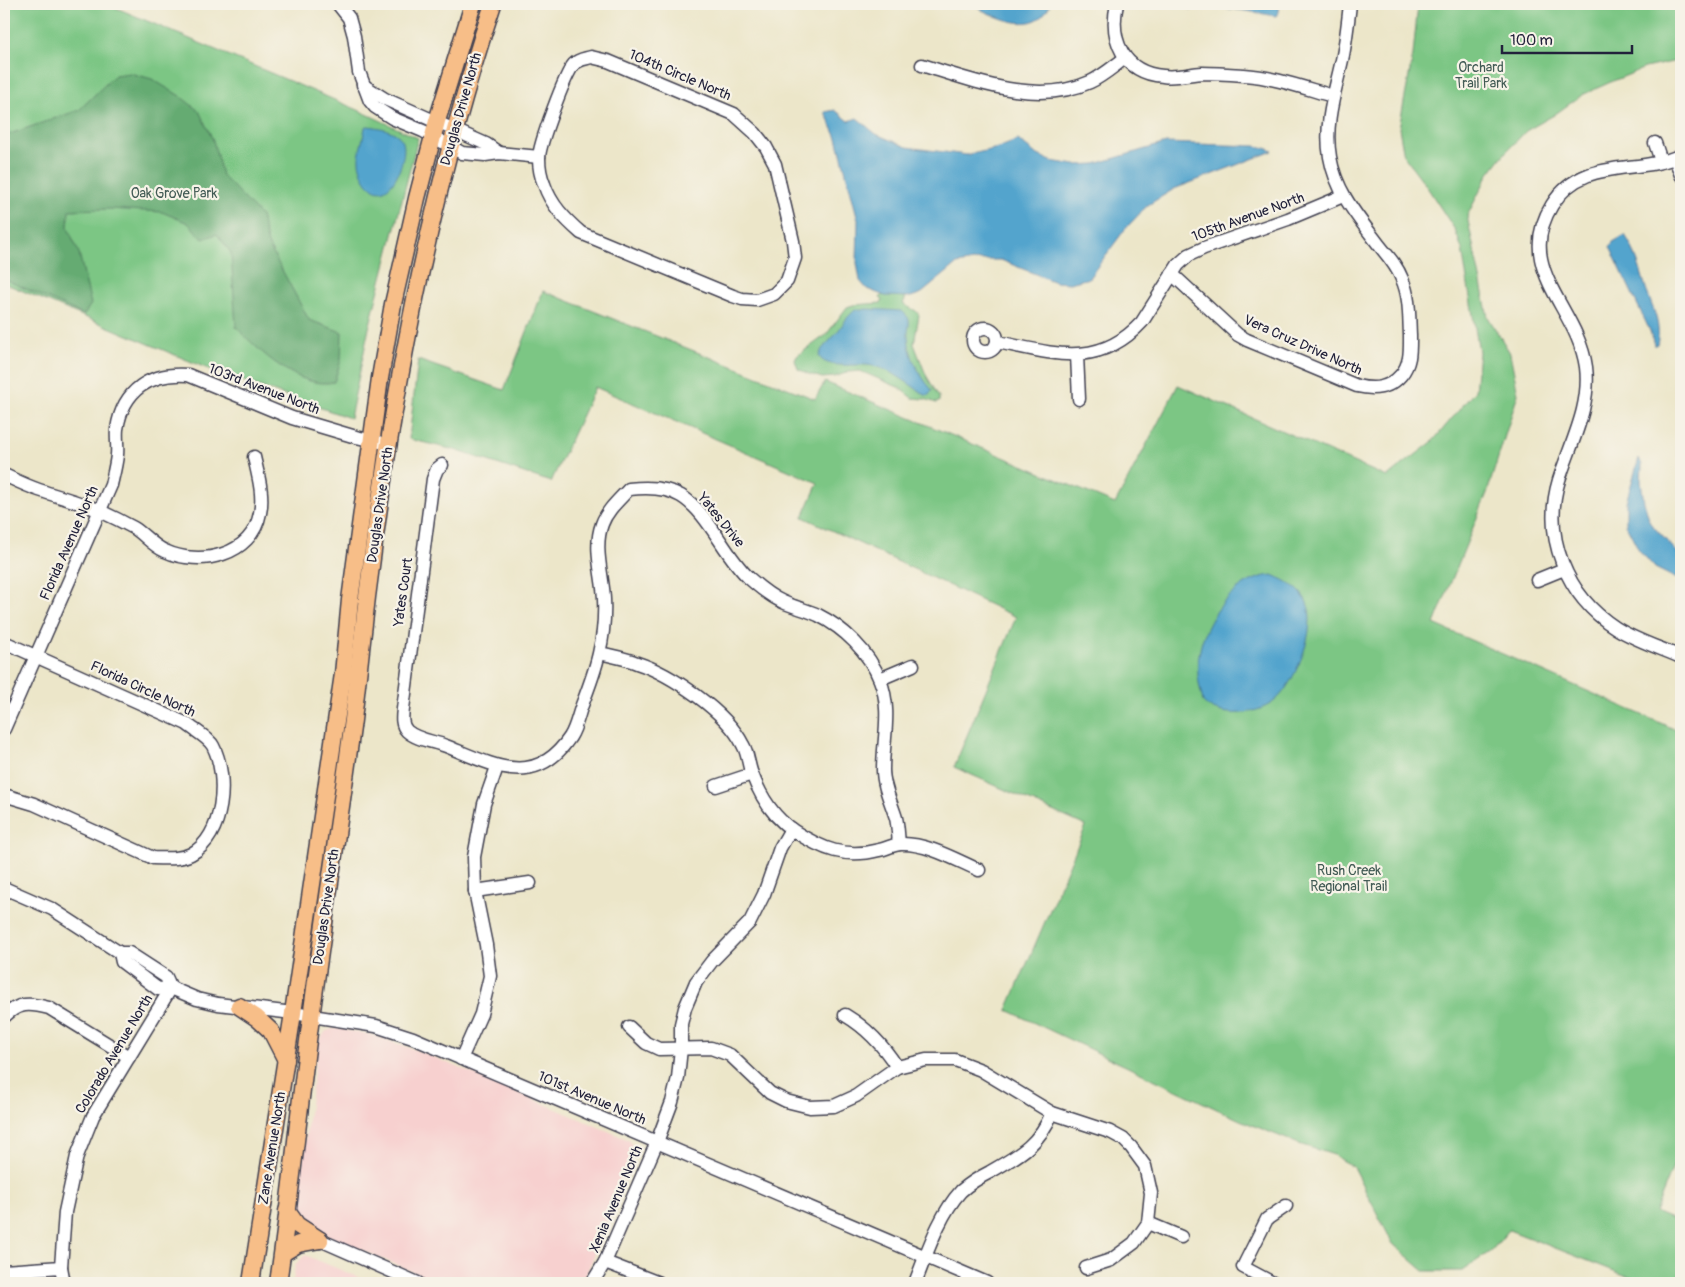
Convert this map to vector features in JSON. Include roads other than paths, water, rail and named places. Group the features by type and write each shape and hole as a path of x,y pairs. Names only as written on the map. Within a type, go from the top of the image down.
{"main road":[{"name":"Douglas Drive North","path":"293,1013 344,666 350,600 380,378 393,304 435,129 473,4"},
{"name":"Douglas Drive North","path":"311,1016 353,719 367,597 389,444 409,326 434,209 454,129 493,4"},
{"path":"239,1006 257,1018 271,1032 286,1060"},
{"name":"Zane Avenue North","path":"251,1283 293,1013"},
{"name":"Zane Avenue North","path":"278,1283 311,1016"},
{"path":"287,1211 298,1225 320,1240"},
{"path":"283,1252 298,1244 320,1240"}],"street":[{"path":"338,4 349,18 363,85 435,129 450,147 462,153 539,157"},
{"path":"1117,4 1114,19 1118,43 1125,58 1138,68 1164,76 1204,73 1246,75 1293,84 1333,96"},
{"name":"Vera Cruz Drive North","path":"1172,274 1231,330 1247,340 1357,386 1374,389 1389,384 1401,374 1409,362 1409,307 1406,289 1394,263 1343,196 1332,170 1329,155 1328,126 1342,58 1350,4"},
{"name":"104th Circle North","path":"591,57 608,61 723,108 734,114 755,133 766,147 775,164 793,241 795,258 790,275 787,281 774,294 757,300 742,299 581,232 564,219 548,194 539,157 565,78 581,59 591,57"},
{"path":"922,65 1005,88 1050,91 1073,88 1091,82 1125,58"},
{"path":"435,129 454,129 486,144 499,154"},
{"path":"1656,144 1660,161"},
{"path":"1681,175 1678,156 1660,161 1605,169 1583,176 1557,198 1546,217 1540,236 1540,255 1544,273 1577,335 1584,357 1587,376 1583,413 1560,479 1554,506 1554,532 1559,557 1570,581 1584,599 1604,619 1628,634 1681,656"},
{"name":"105th Avenue North","path":"997,342 1077,355 1094,352 1117,344 1135,330 1150,311 1182,259 1196,251 1288,219 1343,196"},
{"path":"1077,355 1080,399"},
{"name":"103rd Avenue North","path":"158,377 173,374 188,375 292,418 389,444"},
{"name":"Florida Avenue North","path":"4,729 111,485 117,454 116,438 121,412 127,400 136,390 146,382 158,377"},
{"path":"4,475 38,490 100,511 134,528 163,550 181,557 198,559 216,556 233,550 247,540 255,528 260,513 262,495 254,457"},
{"name":"Yates Court","path":"403,725 403,709 433,479 437,469 442,465"},
{"name":"Yates Drive","path":"403,725 406,730 416,736 497,767 517,769 532,767 546,760 561,748 571,736 600,653 604,599 598,547 601,525 607,513 630,489 663,490 681,496 696,508 735,562 747,576 766,592 783,602 816,614 839,627 862,650 880,680 886,706 883,771 888,797 896,819 899,844"},
{"path":"1537,580 1564,569"},
{"name":"Florida Circle North","path":"4,642 187,724 213,744 222,781 216,824 207,842 190,854 172,859 153,858 34,804 4,795"},
{"path":"600,653 638,663 670,679 701,698 726,722 743,744 752,774 762,796 773,812 791,829 813,842 834,851 857,854 899,844 926,849 979,870"},
{"path":"880,680 913,665"},
{"path":"461,1059 481,1014 490,976 475,891 474,857 484,804 497,767"},
{"path":"716,786 752,774"},
{"name":"Xenia Avenue North","path":"592,1283 606,1262 657,1142 676,1086 681,1048 681,1024 685,1008 696,982 712,961 750,922 764,894 780,848 791,829"},
{"path":"475,891 530,883"},
{"name":"101st Avenue North","path":"4,888 52,910 120,953 122,962 158,989 171,988 197,999 218,1004 376,1026 413,1038 987,1283"},
{"name":"Colorado Avenue North","path":"64,1283 61,1266 65,1212 76,1156 93,1116 171,988"},
{"path":"4,1017 10,1010 24,1004 34,1004 49,1008 129,1057"},
{"path":"844,1015 859,1023 885,1048 897,1067"},
{"path":"629,1027 646,1043 659,1049 711,1048 730,1055 770,1093 786,1102 810,1107 834,1106 856,1096 897,1067 926,1060 955,1060 982,1070 1052,1113 1110,1132 1142,1151 1151,1193 1148,1224 1134,1243 1111,1260 1086,1268"},
{"path":"915,1283 946,1211 962,1190 982,1176 1023,1153 1045,1128 1052,1113"},
{"path":"1273,1283 1243,1267 1268,1219 1286,1206"},
{"path":"1148,1224 1181,1237"},
{"path":"320,1240 418,1283"},
{"path":"606,1262 659,1283"},
{"path":"4,1271 61,1266"}],"water":[{"path":"970,4 1050,4 1043,15 1025,23 1002,19"},
{"path":"1184,4 1280,4 1279,12 1276,16 1222,8 1189,9 1184,7"},
{"path":"835,110 849,121 857,118 876,134 907,147 967,155 998,148 1018,140 1036,154 1051,161 1075,165 1095,164 1166,143 1256,146 1273,151 1174,189 1148,205 1126,228 1089,278 1070,283 1055,282 1001,260 979,260 957,264 922,293 911,297 885,296 867,289 860,281 857,263 858,220 837,138 825,112"},
{"path":"365,127 391,131 402,140 404,147 401,166 397,176 385,190 378,191 370,186 360,168 359,154"},
{"path":"1625,235 1637,259 1655,314 1658,329 1657,345 1654,345 1650,331 1610,247 1613,242"},
{"path":"855,310 902,311 907,316 909,319 910,351 919,372 932,390 929,395 925,395 897,376 874,366 827,363 819,356 822,349"},
{"path":"1639,458 1642,465 1641,481 1644,502 1650,523 1681,556 1681,581 1655,568 1639,550 1626,525 1626,502"},
{"path":"1272,575 1288,583 1301,593 1310,613 1307,639 1298,666 1285,690 1271,704 1241,713 1230,713 1211,708 1203,702 1198,671 1199,652 1210,622 1230,596 1243,586 1257,579"}],"park label":[{"name":"Orchard Trail Park","path":"1481,76"},
{"name":"Oak Grove Park","path":"174,193"},
{"name":"Rush Creek Regional Trail","path":"1349,878"}]}
